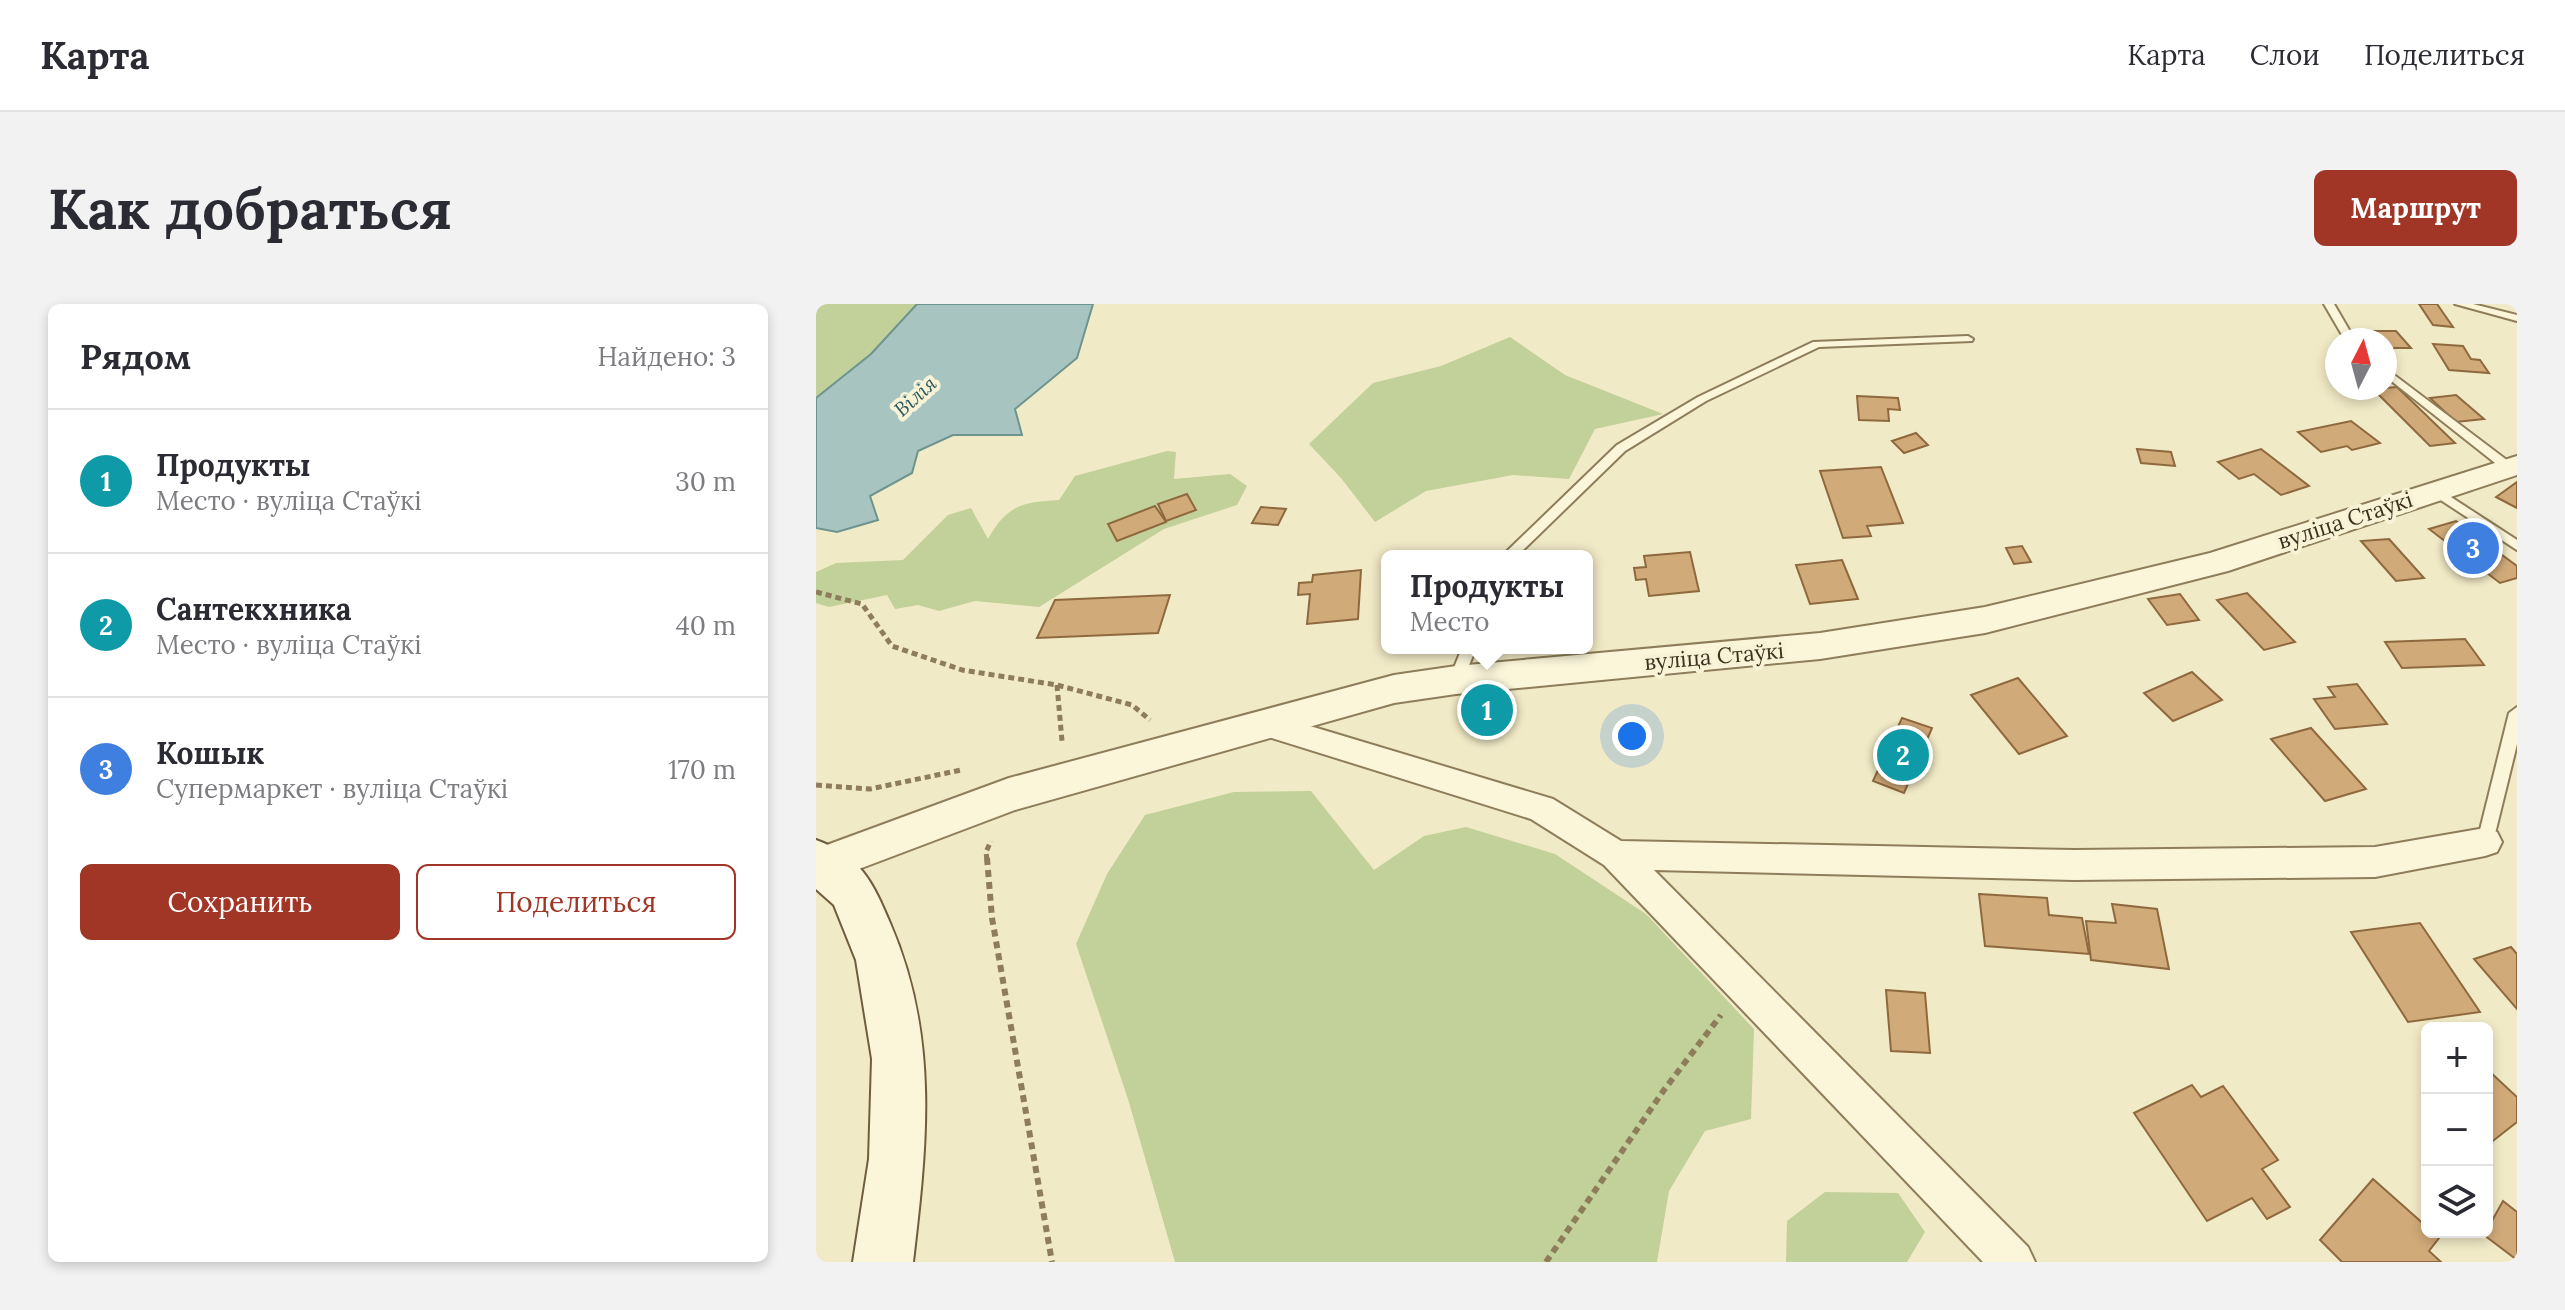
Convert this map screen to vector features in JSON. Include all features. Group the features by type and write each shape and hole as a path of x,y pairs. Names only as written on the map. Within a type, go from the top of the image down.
{"main road":[{"path":"819,863 853,892 881,960 899,1059 897,1159 883,1262"}],"street":[{"name":"вуліца Стаўкі","path":"819,863 1009,795 1394,689 1456,680 1820,646 1985,620 2216,563 2512,466"},
{"path":"1267,725 1541,809 1616,855 2013,1262"},
{"path":"1616,855 2074,865 2375,862 2485,842"}],"lane":[{"path":"2329,304 2343,328"},
{"path":"2460,304 2517,318"},
{"path":"1515,550 1621,448 1702,399 1817,344 1968,339"},
{"path":"2397,380 2512,466"},
{"path":"2434,490 2517,546"},
{"path":"1456,680 1467,654"},
{"path":"2485,842 2517,713"}],"path":[{"path":"816,592 862,604 892,646 962,670 1057,685 1132,705 1182,747"},
{"path":"1048,745 1062,741 1057,685"},
{"path":"816,785 833,789 870,789 988,763 1009,795 986,852 992,918 1052,1262"},
{"path":"1546,1262 1664,1090 1743,985"}],"green space":[{"path":"816,304 936,304 816,416"},
{"path":"1510,337 1565,375 1663,414 1595,429 1569,479 1513,475 1426,491 1375,522 1341,478 1309,444 1373,383 1441,366"},
{"path":"1167,451 1176,452 1174,479 1230,474 1247,486 1237,505 1164,529 1039,607 975,601 939,611 918,605 895,609 887,595 829,607 816,603 816,572 836,563 903,560 948,515 971,508 988,539 1009,512 1026,504 1059,500 1075,476"},
{"path":"1311,791 1374,870 1424,836 1466,827 1555,854 1646,914 1754,1029 1751,1119 1705,1131 1669,1191 1657,1262 1175,1262 1128,1099 1076,944 1107,874 1145,815 1234,792"},
{"path":"1825,1192 1898,1193 1925,1232 1907,1262 1786,1262 1787,1221"}],"water":[{"name":"Вілія","path":"917,304 1093,304 1077,358 1015,409 1022,435 953,435 918,451 912,473 870,496 878,520 837,532 816,528 816,398 871,354"}],"building":[{"path":"2419,304 2437,304 2453,327 2433,325"},
{"path":"2397,332 2411,348 2397,348"},
{"path":"2433,344 2463,346 2471,359 2480,360 2489,373 2449,370"},
{"path":"2397,387 2455,443 2430,446 2384,400 2397,400"},
{"path":"2456,395 2484,419 2456,422 2430,398"},
{"path":"1857,396 1898,398 1900,410 1888,409 1889,421 1859,420"},
{"path":"2351,421 2380,443 2352,450 2347,446 2321,452 2298,432"},
{"path":"1916,433 1928,445 1904,453 1892,441"},
{"path":"2137,449 2171,452 2175,466 2141,463"},
{"path":"2261,449 2309,486 2281,495 2254,474 2239,479 2218,462"},
{"path":"1881,467 1903,523 1867,526 1871,536 1843,538 1820,471"},
{"path":"2517,482 2517,508 2496,497"},
{"path":"1187,494 1196,510 1166,521 1158,504"},
{"path":"1155,506 1166,522 1117,541 1108,524"},
{"path":"1261,507 1286,509 1278,525 1252,523"},
{"path":"2456,521 2517,566 2517,578 2500,583 2429,529"},
{"path":"2389,539 2424,578 2396,581 2361,541"},
{"path":"2022,546 2031,562 2014,564 2006,548"},
{"path":"1690,552 1699,591 1649,596 1646,579 1636,580 1634,568 1646,567 1644,556"},
{"path":"1842,560 1858,599 1810,604 1796,565"},
{"path":"1361,570 1358,619 1307,624 1310,594 1298,595 1299,583 1312,582 1313,575"},
{"path":"2247,593 2295,642 2264,650 2217,600"},
{"path":"2180,594 2199,620 2167,625 2148,599"},
{"path":"1170,595 1158,633 1037,638 1055,600"},
{"path":"2465,639 2484,665 2402,668 2385,642"},
{"path":"2192,672 2222,700 2173,721 2144,693"},
{"path":"2018,678 2067,736 2019,754 1971,695"},
{"path":"2357,684 2387,724 2335,729 2314,699 2335,697 2328,687"},
{"path":"1503,698 1506,716 1472,722 1469,704"},
{"path":"1902,718 1932,728 1904,793 1873,781"},
{"path":"2311,728 2366,789 2325,801 2271,739"},
{"path":"1979,894 2047,898 2049,915 2082,918 2089,954 1985,946"},
{"path":"2112,904 2157,909 2169,969 2091,960 2086,921 2116,923"},
{"path":"2420,923 2480,1012 2408,1022 2351,932"},
{"path":"2511,947 2517,954 2517,1009 2474,959"},
{"path":"1886,990 1925,993 1930,1053 1891,1051"},
{"path":"2493,1075 2517,1097 2517,1122 2493,1141"},
{"path":"2192,1085 2201,1097 2223,1086 2278,1160 2262,1169 2290,1207 2267,1219 2252,1198 2207,1221 2134,1113"},
{"path":"2373,1179 2421,1222 2421,1238 2439,1238 2429,1251 2441,1262 2342,1262 2320,1240"},
{"path":"2503,1201 2517,1212 2517,1260 2488,1238 2493,1238 2493,1219"}],"place":[{"name":"Кошык","path":"2473,548"},
{"name":"Продукты","path":"1487,710"},
{"name":"Сантекхника","path":"1903,755"}]}
